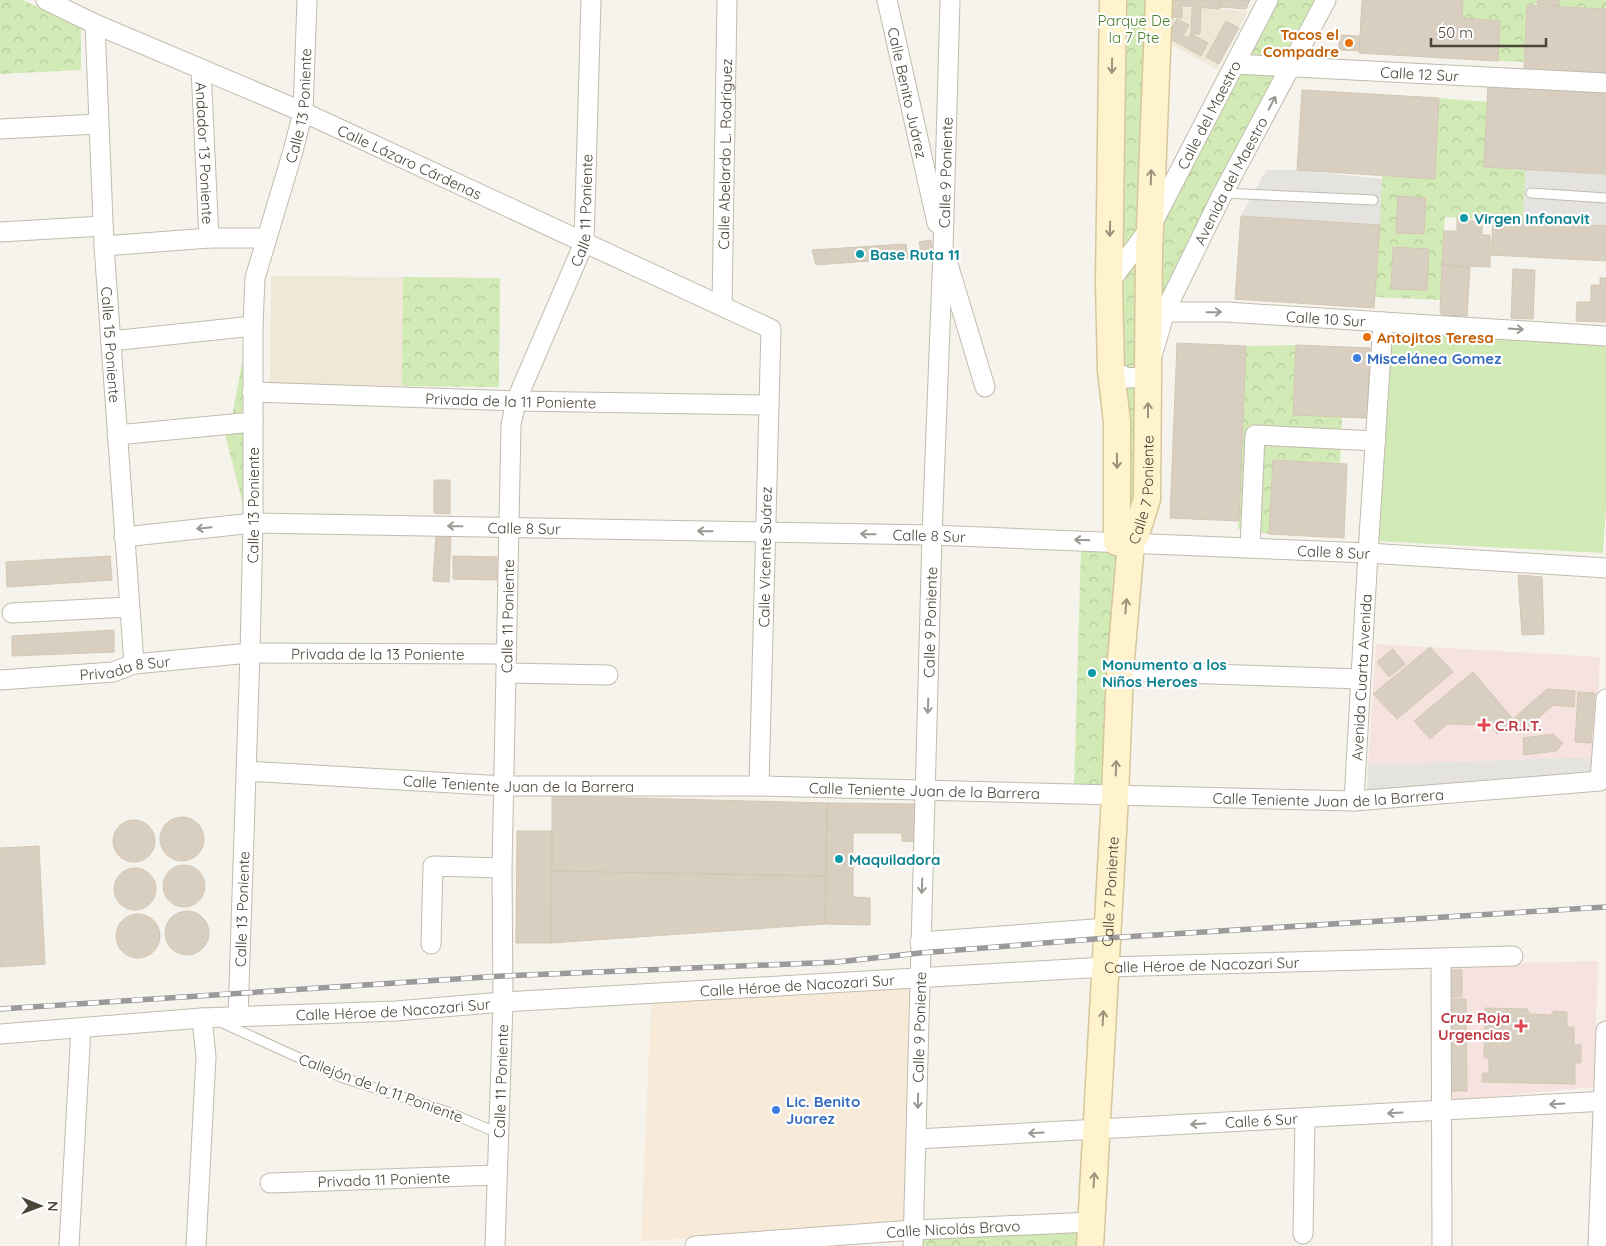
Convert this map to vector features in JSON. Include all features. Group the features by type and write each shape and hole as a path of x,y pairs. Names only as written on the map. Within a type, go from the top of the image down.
{"main road":[{"name":"Calle 7 Poniente","path":"1091,1234 1115,796 1124,542 1117,422 1111,370 1109,283 1113,0"},
{"name":"Calle 7 Poniente","path":"1124,542 1135,537 1147,500 1150,228 1160,0"}],"street":[{"name":"Calle Lázaro Cárdenas","path":"46,0 95,24 303,112 771,329"},
{"name":"Calle 13 Poniente","path":"238,1017 247,771 253,523 252,392 255,278 303,112 307,0"},
{"name":"Calle 11 Poniente","path":"495,1246 503,1002 502,868 511,425 516,402 584,243 591,0"},
{"name":"Calle Abelardo L. Rodríguez","path":"722,306 727,0"},
{"name":"Calle Benito Juárez","path":"887,0 943,250 985,387"},
{"name":"Calle 9 Poniente","path":"913,1238 932,535 950,0"},
{"name":"Calle del Maestro","path":"1109,283 1150,228 1268,0"},
{"name":"Avenida del Maestro","path":"1148,369 1165,312 1223,194 1326,0"},
{"name":"Calle 15 Poniente","path":"95,24 104,246 134,664"},
{"name":"Calle 12 Sur","path":"1234,64 1606,83"},
{"name":"Andador 13 Poniente","path":"201,69 209,238"},
{"path":"0,129 98,124"},
{"path":"0,232 103,226"},
{"path":"104,246 209,238 266,238"},
{"name":"Calle 10 Sur","path":"1165,312 1226,312 1606,336"},
{"name":"Avenida Cuarta Avenida","path":"1354,801 1383,322"},
{"path":"112,341 253,326"},
{"name":"Calle Vicente Suárez","path":"759,786 771,329"},
{"path":"1111,370 1128,378 1139,377 1148,369"},
{"name":"Privada de la 11 Poniente","path":"252,392 516,402 769,405"},
{"path":"117,436 253,422"},
{"path":"1250,548 1256,436 1376,441"},
{"name":"Calle 8 Sur","path":"124,537 253,523 932,535 1368,553 1606,568"},
{"path":"12,614 129,607"},
{"name":"Privada de la 13 Poniente","path":"250,653 506,654"},
{"name":"Privada 8 Sur","path":"0,680 112,672 134,664 250,653"},
{"path":"1120,671 1360,680"},
{"path":"506,673 608,674"},
{"path":"1605,730 1606,699"},
{"name":"Calle Teniente Juan de la Barrera","path":"247,771 504,786 759,786 925,792 1354,801 1600,781 1605,730"},
{"path":"431,944 433,866 502,868"},
{"path":"920,942 1107,928"},
{"name":"Calle Héroe de Nacozari Sur","path":"0,1034 206,1018 396,1012 503,1002 1105,967 1513,956"},
{"path":"1441,958 1442,1246"},
{"path":"196,1246 206,1057 206,1018"},
{"path":"69,1246 81,1028"},
{"path":"1598,1246 1605,1101 1606,1032"},
{"name":"Calle 6 Sur","path":"917,1139 1605,1101"},
{"path":"1303,1234 1305,1118"},
{"name":"Privada 11 Poniente","path":"270,1183 497,1175"},
{"name":"Calle Nicolás Bravo","path":"706,1246 913,1238 1091,1234"}],"lane":[{"path":"1223,194 1373,200"},
{"path":"1531,194 1606,198"},
{"name":"Callejón de la 11 Poniente","path":"206,1018 341,1077 448,1112 498,1132"}],"shaded area":[{"path":"1168,5 1174,7 1248,11 1216,69 1166,41"},
{"path":"1526,167 1606,173 1606,226 1523,221"},
{"path":"1266,170 1297,170 1382,179 1380,225 1241,216"},
{"path":"271,276 403,277 402,386 270,383"},
{"name":"C.R.I.T.","path":"1376,644 1600,657 1595,757 1368,765"},
{"path":"1595,757 1595,778 1367,794 1368,765"},
{"name":"Cruz Roja Urgencias","path":"1598,961 1594,1087 1446,1101 1447,965"},
{"name":"Lic. Benito Juarez","path":"909,987 904,1218 895,1225 641,1241 651,1003"}],"green space":[{"path":"0,0 23,0 81,29 81,70 0,74"},
{"name":"Parque De la 7 Pte","path":"1114,0 1157,0 1146,499 1128,540"},
{"path":"1269,0 1324,0 1162,307 1160,221"},
{"path":"1463,0 1538,0 1537,4 1527,5 1525,62 1498,61 1500,21 1462,18"},
{"path":"1559,0 1606,0 1606,9 1558,6"},
{"path":"1439,98 1488,102 1484,167 1526,170 1523,221 1445,217 1440,300 1375,297 1382,176 1435,179"},
{"path":"403,277 500,278 499,387 402,386"},
{"path":"1389,329 1606,344 1606,507 1603,553 1376,541"},
{"path":"248,332 247,520 224,431 231,421"},
{"path":"1296,345 1293,414 1342,417 1340,463 1273,460 1269,534 1238,529 1246,346"},
{"path":"1126,545 1112,789 1074,787 1081,547"},
{"path":"1086,1225 1085,1246 917,1246 917,1235"}],"building":[{"path":"1169,0 1220,0 1220,9 1168,5"},
{"path":"1221,0 1250,0 1246,9 1220,7"},
{"path":"1362,0 1463,0 1462,18 1500,21 1498,61 1359,53"},
{"path":"1538,0 1559,0 1558,6 1537,4"},
{"path":"1527,5 1606,9 1606,74 1524,69"},
{"path":"1174,7 1182,7 1182,18 1173,17"},
{"path":"1192,8 1201,8 1200,34 1191,34"},
{"path":"1177,19 1189,25 1183,36 1187,38 1191,34 1208,43 1201,56 1167,37"},
{"path":"1226,21 1239,28 1219,64 1206,57"},
{"name":"Tacos el Compadre","path":"1339,35 1360,36 1359,51 1339,50"},
{"path":"1488,86 1606,93 1606,174 1484,167"},
{"path":"1302,90 1439,98 1435,179 1297,170"},
{"path":"1398,196 1426,198 1424,234 1396,233"},
{"path":"1241,216 1380,225 1374,308 1235,299"},
{"path":"1457,217 1469,218 1469,221 1482,221 1482,235 1490,235 1490,267 1442,265 1444,231 1457,231"},
{"path":"1493,220 1606,226 1606,261 1491,255"},
{"name":"Base Ruta 11","path":"931,240 934,257 922,258 919,242"},
{"name":"Base Ruta 11","path":"906,244 908,258 816,265 812,250"},
{"path":"1393,247 1429,249 1427,290 1391,289"},
{"path":"1442,265 1470,267 1467,316 1442,315 1440,312"},
{"path":"1513,269 1535,270 1533,319 1511,318"},
{"path":"1600,278 1606,278 1606,322 1576,321 1577,302 1591,302 1591,285 1600,285"},
{"path":"1177,343 1246,346 1239,521 1170,518"},
{"path":"1296,345 1370,348 1367,418 1293,415"},
{"path":"1273,460 1347,464 1344,538 1269,534"},
{"path":"434,480 450,480 450,514 434,513"},
{"path":"436,535 451,536 449,582 433,581"},
{"path":"110,556 112,580 7,587 6,562"},
{"path":"453,556 497,557 497,580 453,579"},
{"path":"1518,575 1542,577 1544,634 1522,635"},
{"path":"114,630 114,652 12,656 12,636"},
{"path":"1430,647 1453,672 1397,719 1373,694"},
{"path":"1393,649 1405,664 1389,677 1377,662"},
{"path":"1473,672 1513,719 1497,734 1490,725 1447,724 1430,739 1414,721"},
{"path":"1547,689 1575,691 1574,707 1553,705 1524,731 1513,719"},
{"path":"1578,692 1595,693 1591,743 1575,742"},
{"path":"1553,734 1563,743 1556,751 1524,755 1523,738"},
{"path":"552,796 827,803 826,876 552,871"},
{"name":"Maquiladora","path":"827,803 916,804 916,842 902,841 902,833 853,833 853,897 870,898 870,925 825,924"},
{"path":"182,817 194,821 200,827 204,839 200,851 194,857 182,861 170,857 164,851 160,839 164,827 170,821"},
{"path":"134,820 149,826 155,841 149,856 134,862 119,856 113,841 119,826"},
{"path":"517,831 552,831 551,943 516,943"},
{"path":"39,846 45,964 0,967 0,848"},
{"path":"188,865 196,868 202,874 205,886 202,898 196,904 180,907 172,904 166,898 163,882 166,874 172,868"},
{"path":"139,868 147,871 153,877 156,889 153,901 147,907 131,910 123,907 117,901 114,885 117,877 123,871"},
{"path":"552,871 826,876 825,924 551,943"},
{"path":"191,911 203,917 208,924 208,942 203,949 196,954 183,955 175,952 168,945 165,929 168,921 175,914"},
{"path":"138,914 150,918 156,924 160,936 156,948 150,954 138,958 126,954 120,948 116,936 120,924 126,918"},
{"path":"1451,970 1462,970 1462,997 1451,997"},
{"path":"1452,999 1466,999 1467,1091 1452,1091"},
{"path":"1485,1008 1527,1009 1530,1014 1550,1015 1554,1011 1567,1012 1567,1027 1574,1027 1574,1045 1581,1045 1581,1063 1575,1063 1575,1084 1482,1082 1483,1073 1489,1073 1489,1058 1484,1058"}],"railway":[{"path":"0,1009 502,976 837,962 920,953 1107,938 1606,907"}],"place":[{"name":"Tacos el Compadre","path":"1349,43"},
{"name":"Virgen Infonavit","path":"1464,218"},
{"name":"Base Ruta 11","path":"860,254"},
{"name":"Antojitos Teresa","path":"1367,337"},
{"name":"Miscelánea Gomez","path":"1357,358"},
{"name":"Monumento a los Niños Heroes","path":"1092,673"},
{"name":"C.R.I.T.","path":"1484,725"},
{"name":"Maquiladora","path":"839,859"},
{"name":"Cruz Roja Urgencias","path":"1521,1026"},
{"name":"Lic. Benito Juarez","path":"776,1110"}]}
